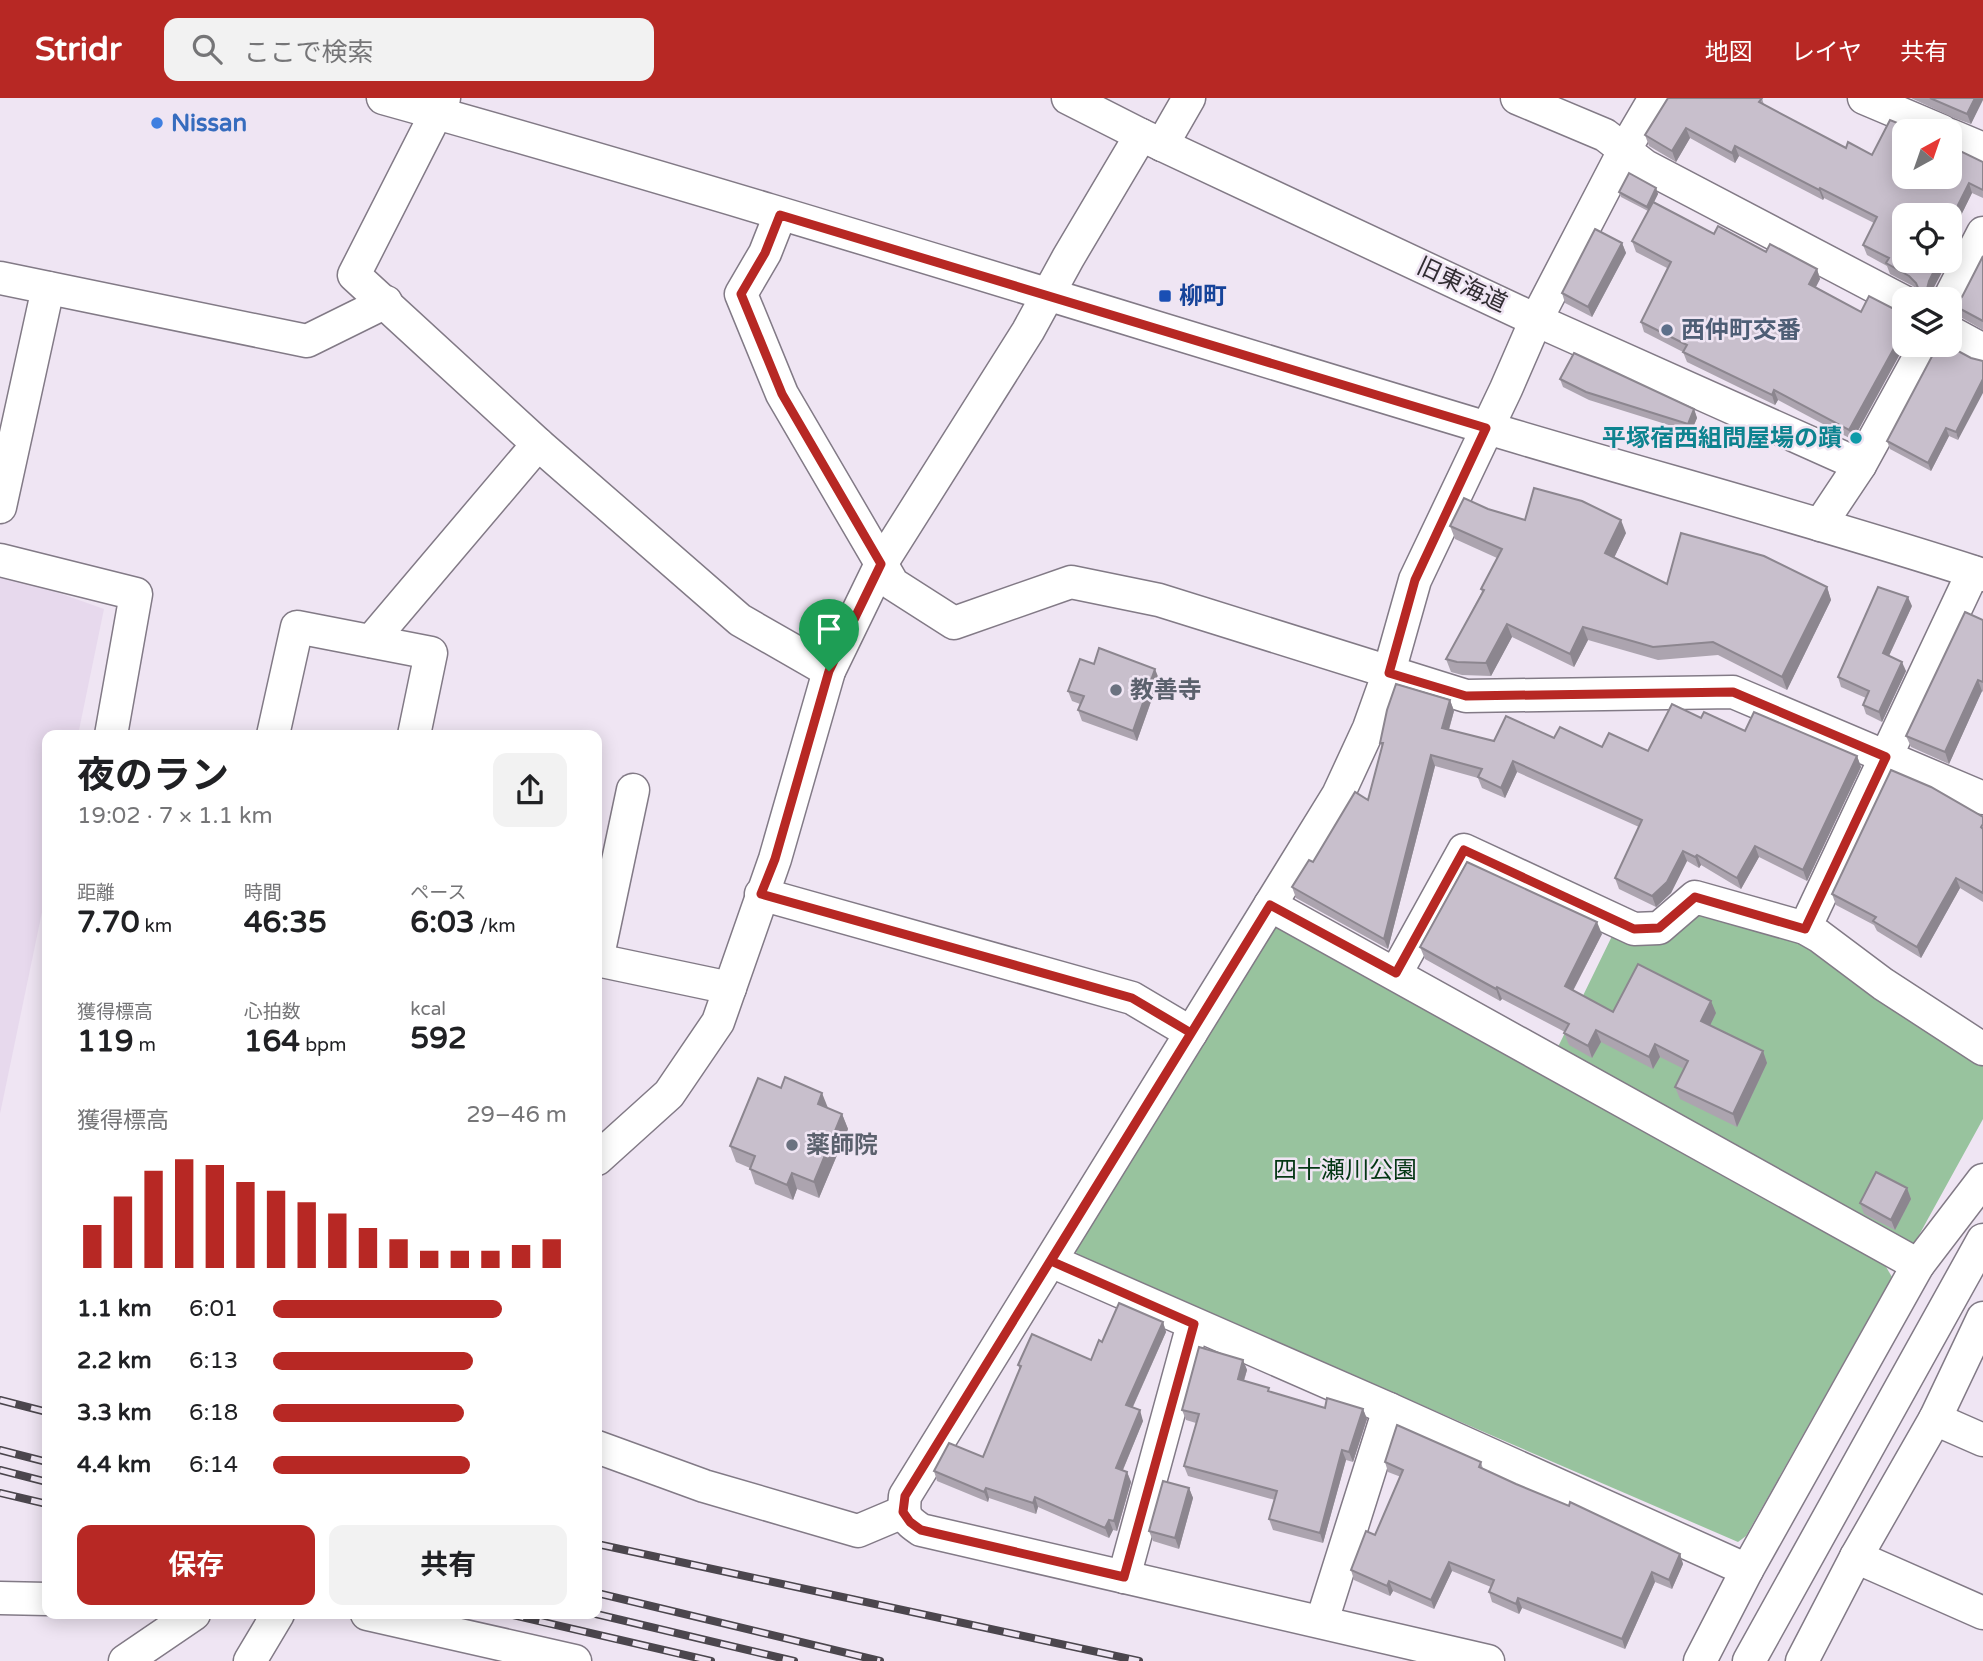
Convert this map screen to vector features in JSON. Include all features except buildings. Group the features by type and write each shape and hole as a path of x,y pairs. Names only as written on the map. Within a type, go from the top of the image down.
{"street":[{"path":"383,98 440,105 780,215 1978,573 1886,757 1805,929"},
{"name":"旧東海道","path":"1068,98 1536,320 1860,465"},
{"path":"602,1154 669,1094 718,1022 775,859 829,671 881,564 1028,331 1068,257 1152,140 1189,98"},
{"path":"1517,98 1605,135 1645,166 1892,296"},
{"path":"912,1521 905,1496 1338,795 1369,728 1389,673 1415,580 1536,320 1625,149 1655,98"},
{"path":"1864,98 1914,119"},
{"path":"440,105 355,275 538,444 740,620 829,671"},
{"path":"1962,140 1983,149"},
{"path":"780,215 765,253 741,294 782,394 893,584 954,623 1071,582 1159,600 1466,696 1733,692 1983,798"},
{"path":"1956,287 1983,233"},
{"path":"0,278 307,341 386,302"},
{"path":"0,507 48,288"},
{"path":"1962,339 1983,350"},
{"path":"1820,525 1860,465 1919,357"},
{"path":"371,641 538,444"},
{"path":"0,560 136,594 112,730"},
{"path":"274,730 297,627 431,653 415,730"},
{"path":"602,936 633,790"},
{"path":"1396,973 1464,850 1634,929 1659,928 1695,897 1805,929 1983,1049"},
{"path":"761,894 1132,998 1191,1033"},
{"path":"1270,905 1918,1265"},
{"path":"602,961 730,988"},
{"path":"1700,1661 1746,1570 1918,1265 1983,1180"},
{"path":"1749,1661 1983,1240"},
{"path":"1051,1261 1746,1570"},
{"path":"1802,1661 1856,1557 1935,1419 1983,1318"},
{"path":"1124,1577 1194,1324"},
{"path":"1322,1621 1389,1409"},
{"path":"1935,1419 1983,1440"},
{"path":"602,1449 704,1486 858,1531 912,1521 1124,1577 1488,1661"},
{"path":"1856,1557 1983,1613"},
{"path":"0,1598 42,1599"},
{"path":"125,1661 187,1619"},
{"path":"250,1661 275,1619"},
{"path":"389,1619 575,1661"}],"shaded area":[{"path":"0,572 104,609 79,730 42,730 42,912 0,1114"}],"green space":[{"path":"1698,909 1806,938 1983,1059 1983,1119 1913,1246 1558,1047 1614,932 1636,945 1662,941"},
{"name":"四十瀬川公園","path":"1283,923 1882,1260 1892,1277 1746,1536 1738,1542 1077,1256 1075,1247 1273,929"}],"railway":[{"path":"0,1400 42,1411"},
{"path":"0,1450 42,1461"},
{"path":"0,1470 42,1481"},
{"path":"0,1493 42,1503"},
{"path":"602,1545 1139,1661"},
{"path":"602,1594 880,1661"},
{"path":"602,1615 794,1661"},
{"path":"530,1619 711,1661"}],"place":[{"name":"Nissan","path":"157,123"},
{"name":"柳町","path":"1165,296"},
{"name":"西仲町交番","path":"1667,330"},
{"name":"平塚宿西組問屋場の蹟","path":"1856,438"},
{"name":"教善寺","path":"1116,690"},
{"name":"薬師院","path":"792,1145"}],"route":[{"path":"780,215 1486,428 1415,580 1389,673 1466,696 1733,692 1886,757 1805,929 1695,897 1659,928 1634,929 1464,850 1396,973 1270,905 1051,1261 1194,1324 1124,1577 921,1530 910,1522 903,1512 905,1496 1191,1033 1132,998 761,894 775,859 829,671 881,564 782,394 741,294 765,253 780,215"}]}
